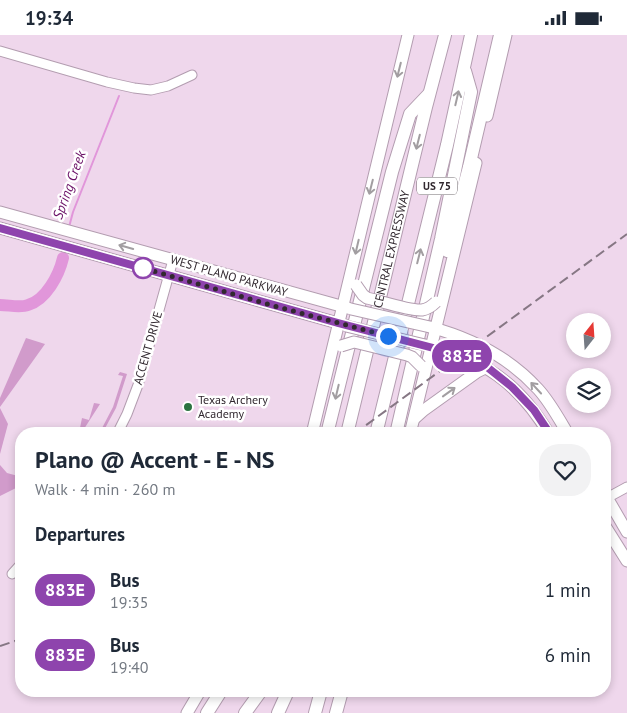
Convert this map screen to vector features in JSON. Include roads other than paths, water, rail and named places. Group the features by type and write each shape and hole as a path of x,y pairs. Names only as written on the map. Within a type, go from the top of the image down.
{"highway":[{"name":"CENTRAL EXPRESSWAY","path":"349,427 445,35"},
{"name":"US 75","path":"378,427 471,35"},
{"path":"436,263 446,251 449,243 500,35"},
{"path":"398,427 436,263 471,92 464,68"},
{"path":"328,427 396,157 410,114 429,95"},
{"path":"209,709 217,697"},
{"path":"245,713 257,697"},
{"path":"254,713 260,697"},
{"path":"278,713 285,697"},
{"path":"315,713 319,697"},
{"path":"336,713 341,697"}],"main road":[{"path":"314,427 328,364 342,325 352,269 408,35"},
{"path":"412,427 428,346 446,289 506,35"},
{"name":"WEST PLANO PARKWAY","path":"0,212 346,308 433,328 476,343 516,368 538,389 564,427"},
{"path":"26,235 29,220"},
{"name":"WEST PLANO PARKWAY","path":"0,228 342,325 460,355 487,367 512,387 534,410 546,427"},
{"path":"352,269 359,291 367,298 413,309 422,310 430,308 446,289"},
{"path":"328,364 341,346 354,342 412,357 423,370"},
{"path":"414,419 477,372 487,367"},
{"path":"543,423 554,410"},
{"path":"611,505 627,532"},
{"path":"611,536 627,561"},
{"path":"187,713 196,697"}],"street":[{"path":"0,51 134,88 151,89 168,86 192,75"},
{"name":"ACCENT DRIVE","path":"120,427 138,385 173,260"},
{"path":"611,495 627,487"},
{"path":"12,574 15,571"}],"waterway":[{"name":"Spring Creek","path":"69,227 73,212 119,96"},
{"name":"Spring Creek","path":"63,258 64,251"},
{"name":"Spring Creek","path":"0,305 25,306 35,302 51,286 63,258"}],"railway":[{"path":"364,427 627,234"},
{"path":"0,646 15,641"}],"place":[{"name":"Texas Archery Academy","path":"188,407"}]}
